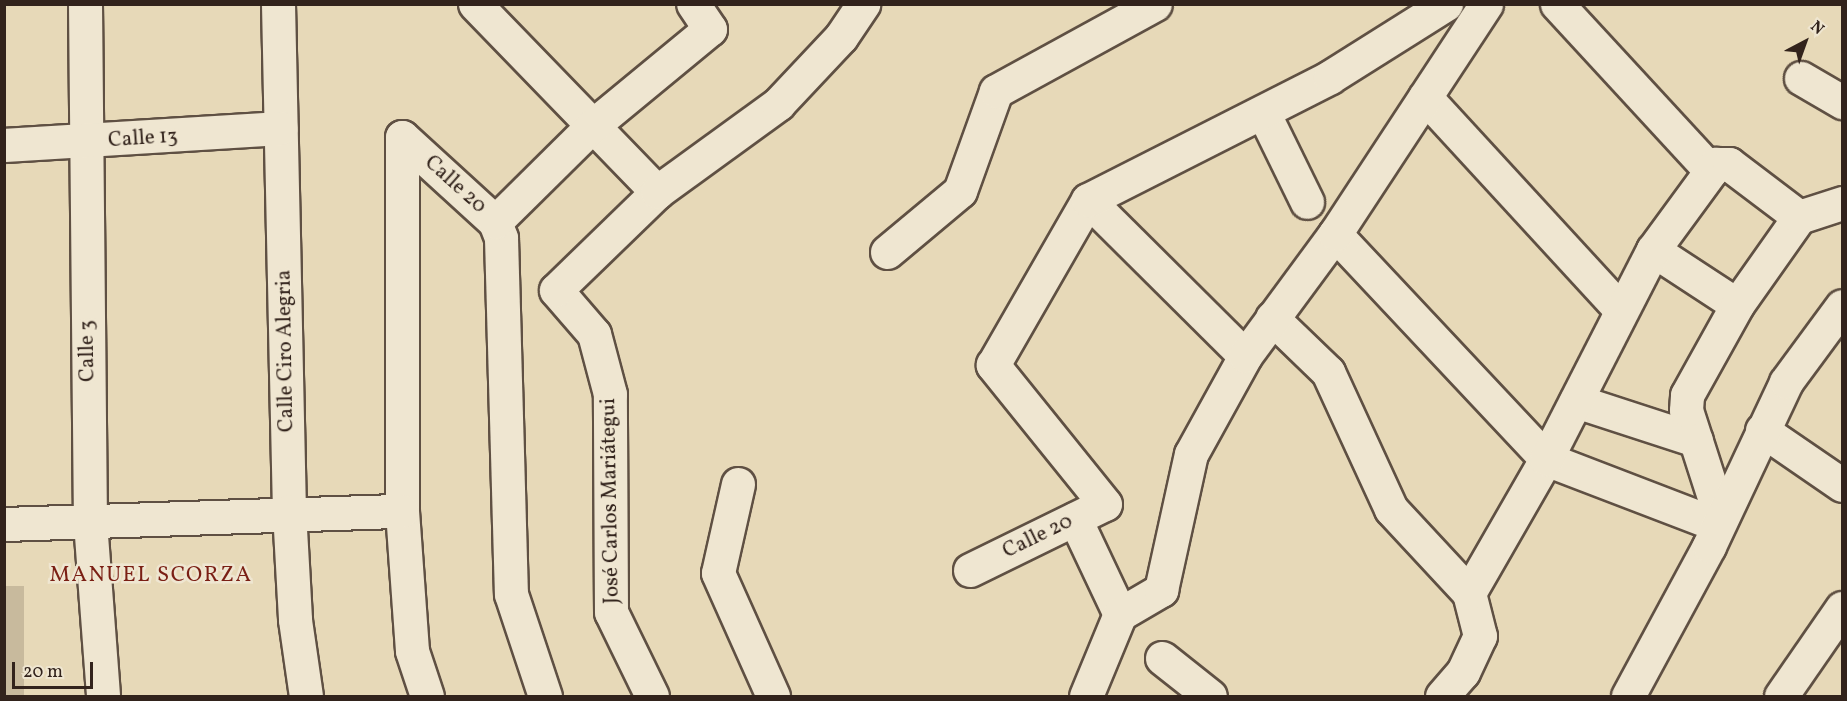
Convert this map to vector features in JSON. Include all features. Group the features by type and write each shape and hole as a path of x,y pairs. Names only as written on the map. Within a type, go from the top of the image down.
{"street":[{"name":"Calle 3","path":"85,4 90,522 103,696"},
{"path":"475,4 591,127 657,192 778,104 841,37 863,4"},
{"path":"887,252 960,191 996,91 1155,4"},
{"path":"1245,356 1088,200 1263,112 1446,4"},
{"path":"1086,696 1120,614 1161,590 1191,454 1245,356 1335,234 1486,4"},
{"path":"1557,4 1711,171"},
{"name":"Calle Ciro Alegria","path":"278,5 290,511 295,620 306,696"},
{"path":"545,696 511,594 498,230 591,127 702,16"},
{"path":"1801,78 1842,102"},
{"path":"1425,97 1620,309"},
{"path":"1263,112 1307,202"},
{"name":"Calle 13","path":"4,145 85,143 280,128"},
{"name":"Calle 20","path":"402,511 402,137 498,230"},
{"path":"1469,593 1546,459 1620,309 1653,250 1716,164 1729,164 1828,211 1737,305 1687,395 1696,440 1720,522"},
{"name":"José Carlos Mariátegui","path":"652,696 611,612 610,394 594,334 556,290 657,192"},
{"name":"Calle 20","path":"970,570 1105,504 993,365 1088,200"},
{"path":"1335,234 1546,459 1720,522"},
{"path":"1653,250 1737,305"},
{"path":"1628,696 1720,522 1786,382 1842,306"},
{"path":"1272,318 1328,372 1391,509 1469,593 1480,636 1463,672 1442,696"},
{"path":"1576,401 1696,440"},
{"path":"1762,430 1842,486"},
{"path":"738,484 718,573 773,696"},
{"path":"4,524 90,522 290,511 402,511 412,651 427,696"},
{"path":"1075,519 1120,614"},
{"path":"1781,696 1842,608"},
{"path":"1162,658 1210,696"}],"shaded area":[{"path":"5,586 24,586 24,696 5,696"}],"district":[{"name":"MANUEL SCORZA","path":"151,576"}]}
